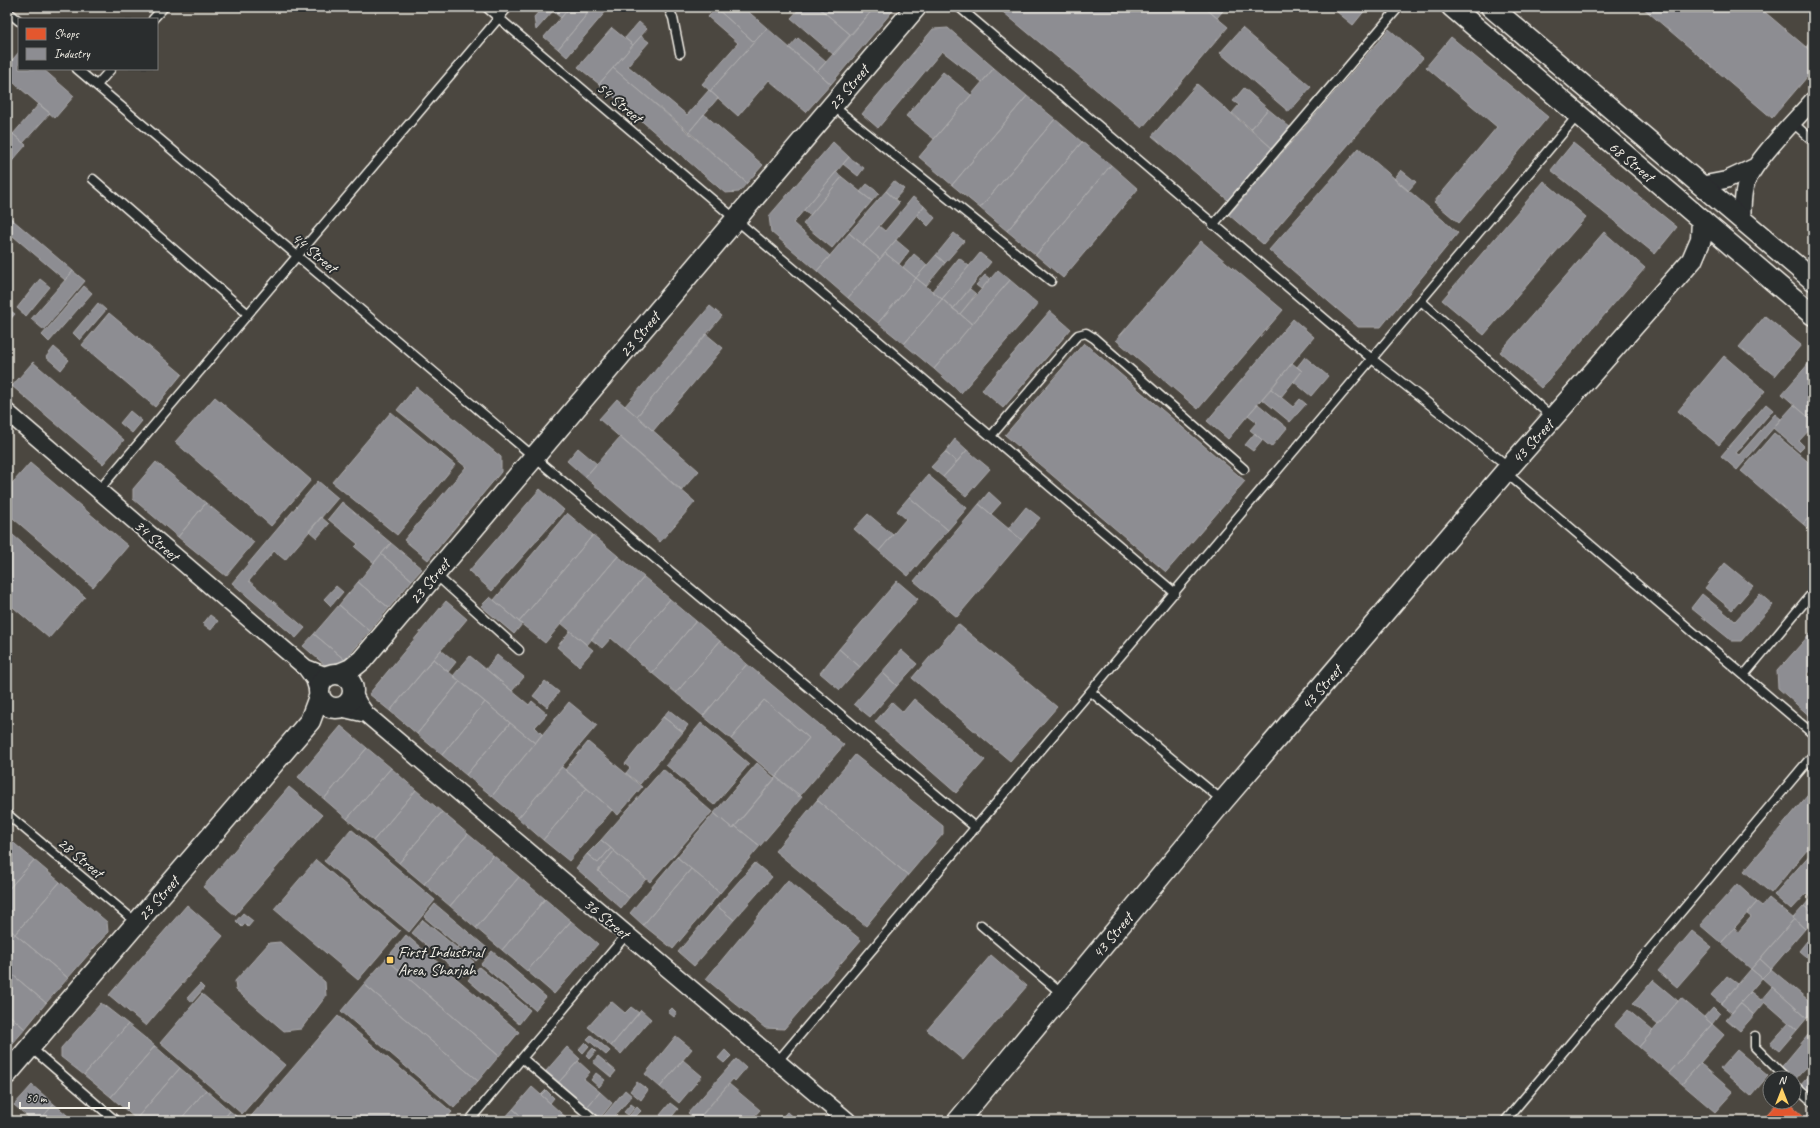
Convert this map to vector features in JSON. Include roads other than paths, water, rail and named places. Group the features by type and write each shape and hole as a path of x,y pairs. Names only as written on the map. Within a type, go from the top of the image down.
{"street":[{"name":"23 Street","path":"7,1074 335,692 916,7"},
{"name":"68 Street","path":"1452,7 1813,315"},
{"name":"68 Street","path":"1491,7 1813,280"},
{"path":"1742,221 1745,186 1754,167 1813,100"},
{"path":"1700,185 1726,180 1754,167"},
{"name":"43 Street","path":"958,1121 1223,801 1507,469 1692,260 1701,239 1702,220"},
{"name":"43 Street","path":"1692,260 1715,249 1733,247"},
{"name":"34 Street","path":"7,412 335,692"},
{"name":"36 Street","path":"335,692 359,704 366,714 848,1121"}],"lane":[{"path":"154,18 164,7"},
{"name":"54 Street","path":"486,7 736,218 1175,593"},
{"path":"99,490 508,7"},
{"path":"668,7 674,18 680,53"},
{"path":"959,7 1372,359 1507,469 1744,676 1813,734"},
{"path":"1213,224 1400,7"},
{"path":"7,11 18,20"},
{"name":"44 Street","path":"78,70 534,457 976,828"},
{"path":"97,85 110,70"},
{"path":"832,106 1051,281"},
{"path":"777,1062 1578,115"},
{"path":"1794,123 1813,141"},
{"path":"93,178 248,314"},
{"path":"1421,301 1553,418"},
{"path":"991,436 1075,338 1078,335 1086,333 1094,338 1244,468"},
{"path":"435,574 519,650"},
{"path":"1744,676 1813,592"},
{"path":"1091,692 1223,801"},
{"path":"1505,1121 1813,755"},
{"name":"28 Street","path":"7,814 137,923"},
{"path":"981,924 1062,995"},
{"path":"469,1121 627,934"},
{"path":"1754,1036 1755,1048 1778,1070"},
{"path":"30,1047 116,1121"},
{"path":"522,1058 596,1121"},
{"path":"1802,1092 1813,1102"}],"place":[{"name":"First Industrial Area, Sharjah","path":"390,960"}]}
